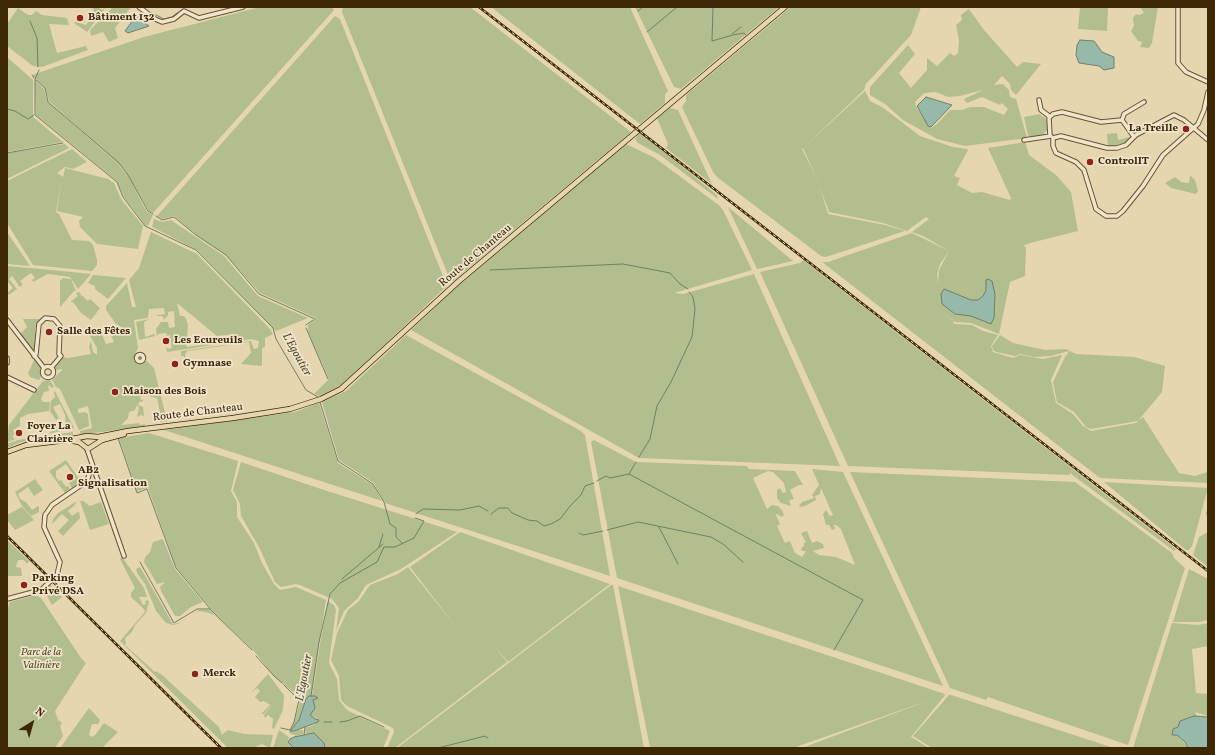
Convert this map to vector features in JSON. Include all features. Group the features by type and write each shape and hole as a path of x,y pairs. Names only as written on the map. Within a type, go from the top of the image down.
{"main road":[{"name":"Route de Chanteau","path":"7,452 26,444 85,437 93,438 139,430 290,409 321,399 346,386 459,281 785,7"},
{"name":"Route de Chanteau","path":"68,440 77,441 82,445 92,447 102,440 139,430"},
{"path":"82,445 82,441 85,437"},
{"path":"92,447 93,438"}],"street":[{"path":"139,7 155,19 162,22 174,19 184,11 199,18 243,7"},
{"path":"1178,7 1178,62 1186,72 1208,82"},
{"path":"1050,116 1055,151 1076,162 1084,170 1096,209 1103,215 1109,217 1117,216 1123,211 1143,186 1163,155 1194,128 1204,110 1208,92"},
{"path":"1039,100 1041,110 1050,116"},
{"path":"1122,120 1124,114 1144,102"},
{"path":"1050,116 1062,112 1101,122 1122,120"},
{"path":"1024,140 1063,136 1110,148 1126,145 1134,137 1174,115 1194,128 1208,140"},
{"path":"1122,120 1134,137"},
{"path":"7,320 34,356 44,368 43,374 47,377 52,374 51,368 61,356 59,354 60,326 54,319 45,318 39,324 36,354 34,356"},
{"path":"7,358 7,364"},
{"path":"44,368 51,368"},
{"path":"7,377 34,390"},
{"path":"7,599 41,590 57,575 60,565 59,557 44,526 45,515 52,505 87,481 92,465 92,447"},
{"path":"92,465 124,556"}],"green space":[{"path":"92,7 98,7 102,10 106,7 87,32 74,23 76,22 86,25 94,10"},
{"path":"113,7 131,7 115,28 118,38 109,42 103,32 91,36 90,30"},
{"path":"260,7 332,7 334,10 153,213 149,211 124,169 49,101 45,88 32,75 144,37"},
{"path":"343,7 470,7 631,132 453,281 450,280 342,12"},
{"path":"491,7 630,7 668,91 665,94 665,103 640,124"},
{"path":"635,7 779,7 681,89 674,87"},
{"path":"791,7 921,7 911,35 866,84 864,90 802,149 818,181 828,214 885,225 905,231 826,257 821,256 717,177 713,172 682,107 686,101 686,95"},
{"path":"1080,7 1108,7 1107,31 1078,29"},
{"path":"1140,7 1158,7 1152,43 1149,48 1140,47 1142,42 1138,41 1131,31 1134,26 1133,18 1136,14 1139,15 1144,13"},
{"path":"18,8 28,15 32,15 36,11 42,15 67,18 69,25 49,24 57,53 86,46 88,50 42,67 33,66 7,46 7,24"},
{"path":"969,9 984,30 1017,67 1023,62 1041,64 1016,95 1011,90 1010,84 1002,76 994,85 1003,84 1009,90 1010,97 1016,99 1027,138 965,146 937,139 903,120 885,104 870,95 870,87 908,45 915,54 899,73 911,88 927,70 927,58 937,66 950,53 954,56 958,53 959,40 956,25 962,20 961,15","holes":["983,90 964,99 967,103 982,97 1000,105 1002,103 1008,109 1004,115 984,107 970,107 962,110 950,110 937,124 931,128 916,107 915,102 924,93 936,92 948,97 960,96"]},
{"path":"335,16 340,19 447,286 341,385 320,396 314,394 329,379 308,332 308,325 316,318 260,293 226,255 199,237 174,216 162,219 157,216"},
{"path":"7,57 33,80 33,117 63,142 7,152"},
{"path":"35,80 44,89 47,101 118,164 128,176 147,212 153,215 148,226 145,225 124,197 117,181 36,115"},
{"path":"865,91 870,101 882,107 920,136 953,147 967,149 968,150 954,176 960,178 957,185 972,193 982,192 1010,200 1011,198 988,148 1025,142 1029,155 1056,175 1071,192 1078,231 1023,246 1026,247 1025,276 1010,282 999,334 971,323 953,321 954,324 972,325 983,331 998,335 991,346 993,352 1013,358 1020,355 1043,359 1062,355 1051,380 1056,403 1073,414 1083,426 1091,431 1136,423 1143,417 1179,473 1195,476 1208,472 1208,483 1100,478 822,262 828,262 912,233 949,251 923,236 912,232 929,219 926,217 907,231 883,223 829,212 817,179 803,148","holes":["949,251 939,270 938,283 937,274 940,264"]},
{"path":"670,108 678,110 712,184 666,148 668,144 657,118"},
{"path":"1039,114 1046,119 1048,130 1044,133 1044,136 1032,138 1028,135 1024,117"},
{"path":"640,132 717,195 718,199 660,155 638,143 635,139"},
{"path":"1117,133 1118,140 1130,137 1131,139 1124,145 1108,146 1107,134"},
{"path":"65,144 69,148 7,179 7,153"},
{"path":"626,144 655,158 720,206 724,212 752,270 674,293 683,294 754,274 840,466 639,458 411,330 459,285"},
{"path":"72,149 87,162 73,169 65,167 57,173 63,177 65,168 108,179 114,183 121,199 143,226 138,249 97,244 80,227 79,221 83,217 57,211 62,179 56,212 59,214 72,240 89,241 93,245 97,265 92,271 33,265 7,223 7,181"},
{"path":"1190,175 1195,180 1198,191 1196,194 1171,188 1165,183 1175,177 1181,182 1189,183"},
{"path":"728,207 793,261 757,269"},
{"path":"154,219 162,222 171,220 224,256 258,296 308,318 276,331 197,250 152,227"},
{"path":"7,232 30,266 7,264"},
{"path":"151,232 197,254 270,329 273,334 265,338 265,347 262,348 262,366 241,364 251,353 249,342 187,351 185,355 186,369 184,356 181,356 181,351 251,341 254,349 258,348 259,341 251,339 167,352 166,347 168,349 172,348 170,335 167,336 166,333 158,334 157,337 156,329 161,322 168,322 169,328 175,327 174,311 168,312 168,315 164,320 163,316 157,316 158,314 165,314 164,308 149,309 148,318 134,320 138,348 134,356 138,363 147,361 154,368 167,421 160,422 161,417 157,398 151,397 146,391 142,392 140,399 143,400 142,402 139,402 138,405 143,407 144,416 141,415 137,417 139,408 137,405 135,410 129,412 128,418 122,424 139,423 140,425 145,424 145,426 80,435 80,431 92,428 88,406 78,409 78,413 85,412 88,414 89,426 79,430 60,389 56,387 52,380 63,369 55,370 54,367 62,357 68,358 91,354 89,347 91,341 93,352 97,355 97,348 87,331 88,326 91,326 93,332 97,330 99,333 101,332 106,344 114,342 110,333 115,329 115,326 124,333 121,327 116,324 106,310 106,306 127,283 132,307 136,307 129,280 139,268","holes":["177,303 217,336 236,334 237,340 187,347 185,341 187,339 188,325 184,316 180,316"]},
{"path":"803,260 1176,549 1174,551 1070,473 1069,475 848,466 760,272 800,263"},
{"path":"7,266 91,274 78,289 70,277 48,274 33,282 32,280 35,278 31,273 20,281 23,284 20,287 12,276 9,279 17,289 9,295 7,293 13,288 7,281"},
{"path":"93,275 126,278 108,299 95,289 95,286 88,283"},
{"path":"63,278 71,279 76,291 74,291 60,307 60,281"},
{"path":"78,292 81,293 80,294 88,301 90,299 100,308 91,320 81,313 73,302 70,302 78,296 76,294"},
{"path":"23,319 41,319 35,328 36,353 33,352 20,334 27,327"},
{"path":"150,319 144,322 145,337 154,334 155,336 139,340 136,322"},
{"path":"406,335 581,431 585,435 610,576 385,503 374,483 339,460 322,402 346,391"},
{"path":"1000,335 1013,343 1045,350 1066,349 1076,354 1134,357 1165,366 1162,392 1138,421 1091,429 1086,427 1074,412 1057,402 1053,382 1069,351 1051,356 1034,357 1020,354 1015,356 996,352 993,350 992,346"},
{"path":"35,358 41,367 41,377 39,380 30,377 28,373"},
{"path":"50,380 54,387 53,388 48,385 49,391 44,392 41,399 43,402 50,402 49,411 28,414 20,418 20,426 13,430 15,435 13,435 13,438 16,439 7,442 9,425 43,381"},
{"path":"55,391 74,428 66,430 65,415 60,404 53,407 59,418 56,420 50,411 51,401 55,397"},
{"path":"319,403 338,463 373,485 382,501 164,430 295,412"},
{"path":"57,423 59,431 64,430 48,434 56,428"},
{"path":"73,432 73,436 21,442 7,448 7,444 18,440"},
{"path":"149,433 238,461 231,491 237,502 237,517 254,543 262,563 274,584 280,590 296,587 326,600 311,696 305,703 297,724 291,729 300,701 299,697 274,676 253,650 213,611 176,567 148,488 137,491 119,438"},
{"path":"594,440 636,462 747,466 749,469 795,471 803,485 799,485 790,490 794,499 789,500 791,506 781,503 777,498 777,490 780,488 783,493 786,492 784,483 773,472 768,471 753,478 767,509 772,505 778,506 782,510 784,515 781,517 777,514 776,515 780,524 777,526 785,543 790,541 795,553 802,557 806,551 802,551 801,548 806,542 801,533 807,531 812,543 817,541 823,544 824,548 813,551 819,555 836,557 855,565 841,529 834,525 835,529 832,530 829,525 826,525 823,514 826,510 830,516 833,515 821,488 820,494 815,496 816,500 805,506 799,506 802,502 814,498 812,495 819,485 812,469 843,472 943,686 617,578 591,442"},
{"path":"66,460 81,482 72,488 69,483 76,479 66,464 56,471 56,477 59,481 61,480 66,487 68,486 70,489 65,493 49,471"},
{"path":"241,462 457,532 401,569 366,585 358,598 344,611 336,631 339,608 332,599 300,585 296,584 281,587 275,582 259,547 241,516 240,504 233,490"},
{"path":"850,472 1075,482 1172,553 1174,558 1185,568 1128,745 988,697 986,700 950,688"},
{"path":"35,479 43,490 34,496 28,487 18,494 20,499 26,502 32,510 38,506 39,507 39,512 31,516 22,506 15,492"},
{"path":"1104,482 1208,488 1192,546 1189,550 1186,550"},
{"path":"77,501 68,511 72,516 79,512 80,518 63,536 58,531 69,520 62,514 52,524 53,519 58,513"},
{"path":"80,501 83,501 90,506 101,502 109,524 90,530"},
{"path":"22,507 34,520 15,530 7,520 7,515"},
{"path":"460,532 610,584 508,662 493,644 507,662 395,748 387,748 394,732 393,728 347,706 341,700 339,676 331,660 337,633 348,610 359,601 370,585 398,574 408,567 459,631 410,567"},
{"path":"1208,532 1208,567 1193,555 1199,537"},
{"path":"163,539 175,569 203,602 191,607 180,616 175,616 161,591 160,587 165,582 157,584 144,562 145,557 150,552 153,542"},
{"path":"7,540 30,562 26,563 24,560 18,560 16,567 21,568 22,576 7,576"},
{"path":"122,557 144,588 147,597 139,597 143,605 146,604 145,601 148,600 149,602 146,613 135,625 132,632 125,638 125,645 155,672 156,671 162,675 219,727 222,735 228,730 244,734 273,735 270,748 262,744 253,748 228,748 120,641 145,612 144,609 131,597 131,593 135,588 120,559"},
{"path":"140,567 173,624 179,623 188,617 178,624 173,625 166,623 156,611 145,584 137,573 136,569"},
{"path":"1189,569 1208,579 1208,620 1199,622 1173,622"},
{"path":"49,584 62,597 52,605 45,593"},
{"path":"611,585 613,585 644,748 397,748"},
{"path":"618,586 945,694 942,696 946,694 911,737 929,748 802,748 930,700 793,748 650,748"},
{"name":"Parc de la Valinière","path":"35,595 41,598 81,658 86,663 55,711 58,720 62,723 60,726 63,736 55,748 7,748 7,611 10,602"},
{"path":"328,601 334,605 336,610 329,663 337,679 339,700 347,710 390,731 383,748 325,748 324,743 314,733 306,735 305,728 314,725 319,720 310,715 313,710 313,700 316,698 315,696 312,696"},
{"path":"210,610 244,644 214,615 197,611"},
{"path":"1172,623 1198,625 1208,623 1208,646 1192,649 1196,693 1208,694 1208,716 1195,712 1197,716 1173,729 1172,733 1179,736 1188,748 1133,748"},
{"path":"268,674 284,695 283,710 274,729 272,728 273,719 268,715 265,718 264,715 278,698 264,714 261,714 270,705 264,701 260,702 255,697 260,691 257,688 250,694"},
{"path":"949,695 1114,748 932,748 913,736"},
{"path":"89,708 100,720 98,724 92,724 89,735 92,737 95,735 104,723 118,732 102,748 60,748"},
{"path":"279,730 290,738 288,739 288,742 293,748 273,748"},
{"path":"290,730 303,730 303,734 297,736 289,733"}],"shaded area":[{"path":"136,16 149,26 128,33 125,31"},
{"path":"1080,40 1094,41 1102,52 1114,57 1114,68 1104,70 1099,66 1079,63 1076,55 1077,45"},
{"path":"926,97 952,105 931,127 928,126 917,106"},
{"path":"988,279 992,281 995,294 994,318 991,324 971,316 955,314 942,304 941,294 944,289 971,300 978,300 983,296 986,290 986,280"},
{"path":"309,696 315,696 318,698 313,700 315,708 310,715 319,720 318,722 294,731 290,731 299,720 306,699"},
{"path":"1194,716 1208,717 1208,748 1188,748 1185,742 1177,735 1172,735 1173,729 1178,727 1180,721"},
{"path":"314,733 324,743 325,748 294,748 288,742 294,737"}],"waterway":[{"path":"638,11 643,7"},
{"path":"647,32 677,7"},
{"path":"713,7 712,41 744,33 746,35"},
{"path":"152,13 164,19 172,17 177,13"},
{"name":"L'Egoutier","path":"30,21 37,38 38,67"},
{"path":"732,34 741,27"},
{"name":"L'Egoutier","path":"39,70 35,79 35,115 117,182 123,197 145,226 196,250 273,328 276,339 306,390 318,397"},
{"path":"36,80 45,88 48,102 119,163 128,175 148,211 153,214"},
{"path":"7,109 15,111 28,119 34,115"},
{"path":"7,153 63,143"},
{"path":"156,216 162,220 174,217 196,235 226,255 259,294 315,319"},
{"path":"490,270 623,264 670,273 680,284 688,289"},
{"path":"639,457 650,439 657,406 671,382 692,337 695,309 693,297 689,292"},
{"path":"306,325 313,320"},
{"path":"306,328 328,379"},
{"name":"L'Egoutier","path":"320,402 338,461 373,484 384,502 390,524 396,528 396,537 403,544"},
{"path":"118,438 137,493 147,489 176,568 212,611 252,650"},
{"path":"597,481 606,476 610,478 629,474 636,462"},
{"path":"629,474 863,600 834,650"},
{"path":"491,514 499,508 508,508 512,513 528,520 537,521 544,526 551,524 560,519 581,495 585,486 594,483"},
{"path":"416,514 423,509 460,510 479,506 488,511"},
{"path":"1207,512 1208,520"},
{"name":"L'Egoutier","path":"311,696 319,642 330,594 340,583 377,562 384,547 395,547 414,538 424,521 415,518"},
{"path":"607,530 638,522 711,537 723,544 743,562"},
{"path":"659,527 678,564"},
{"path":"579,533 583,535 603,531"},
{"path":"379,547 383,534"},
{"path":"342,579 383,544"},
{"path":"140,562 174,623 197,609 210,609"},
{"path":"256,656 282,683"},
{"path":"281,728 290,730 294,722 299,700 284,685"},
{"path":"340,722 360,716 384,727"},
{"path":"324,722 332,722"},
{"name":"L'Egoutier","path":"304,735 305,727"},
{"path":"438,748 485,736 488,738"}],"railway":[{"path":"479,7 1208,571"},
{"path":"7,536 221,748"}],"place":[{"name":"Bâtiment 132","path":"80,18"},
{"name":"La Treille","path":"1186,129"},
{"name":"ControlIT","path":"1090,162"},
{"name":"Salle des Fêtes","path":"49,332"},
{"name":"Les Ecureuils","path":"166,341"},
{"name":"Gymnase","path":"175,364"},
{"name":"Maison des Bois","path":"115,392"},
{"name":"Foyer La Clairière","path":"19,433"},
{"name":"AB2 Signalisation","path":"70,477"},
{"name":"Parking Privé DSA","path":"24,585"},
{"name":"Merck","path":"195,674"}]}
